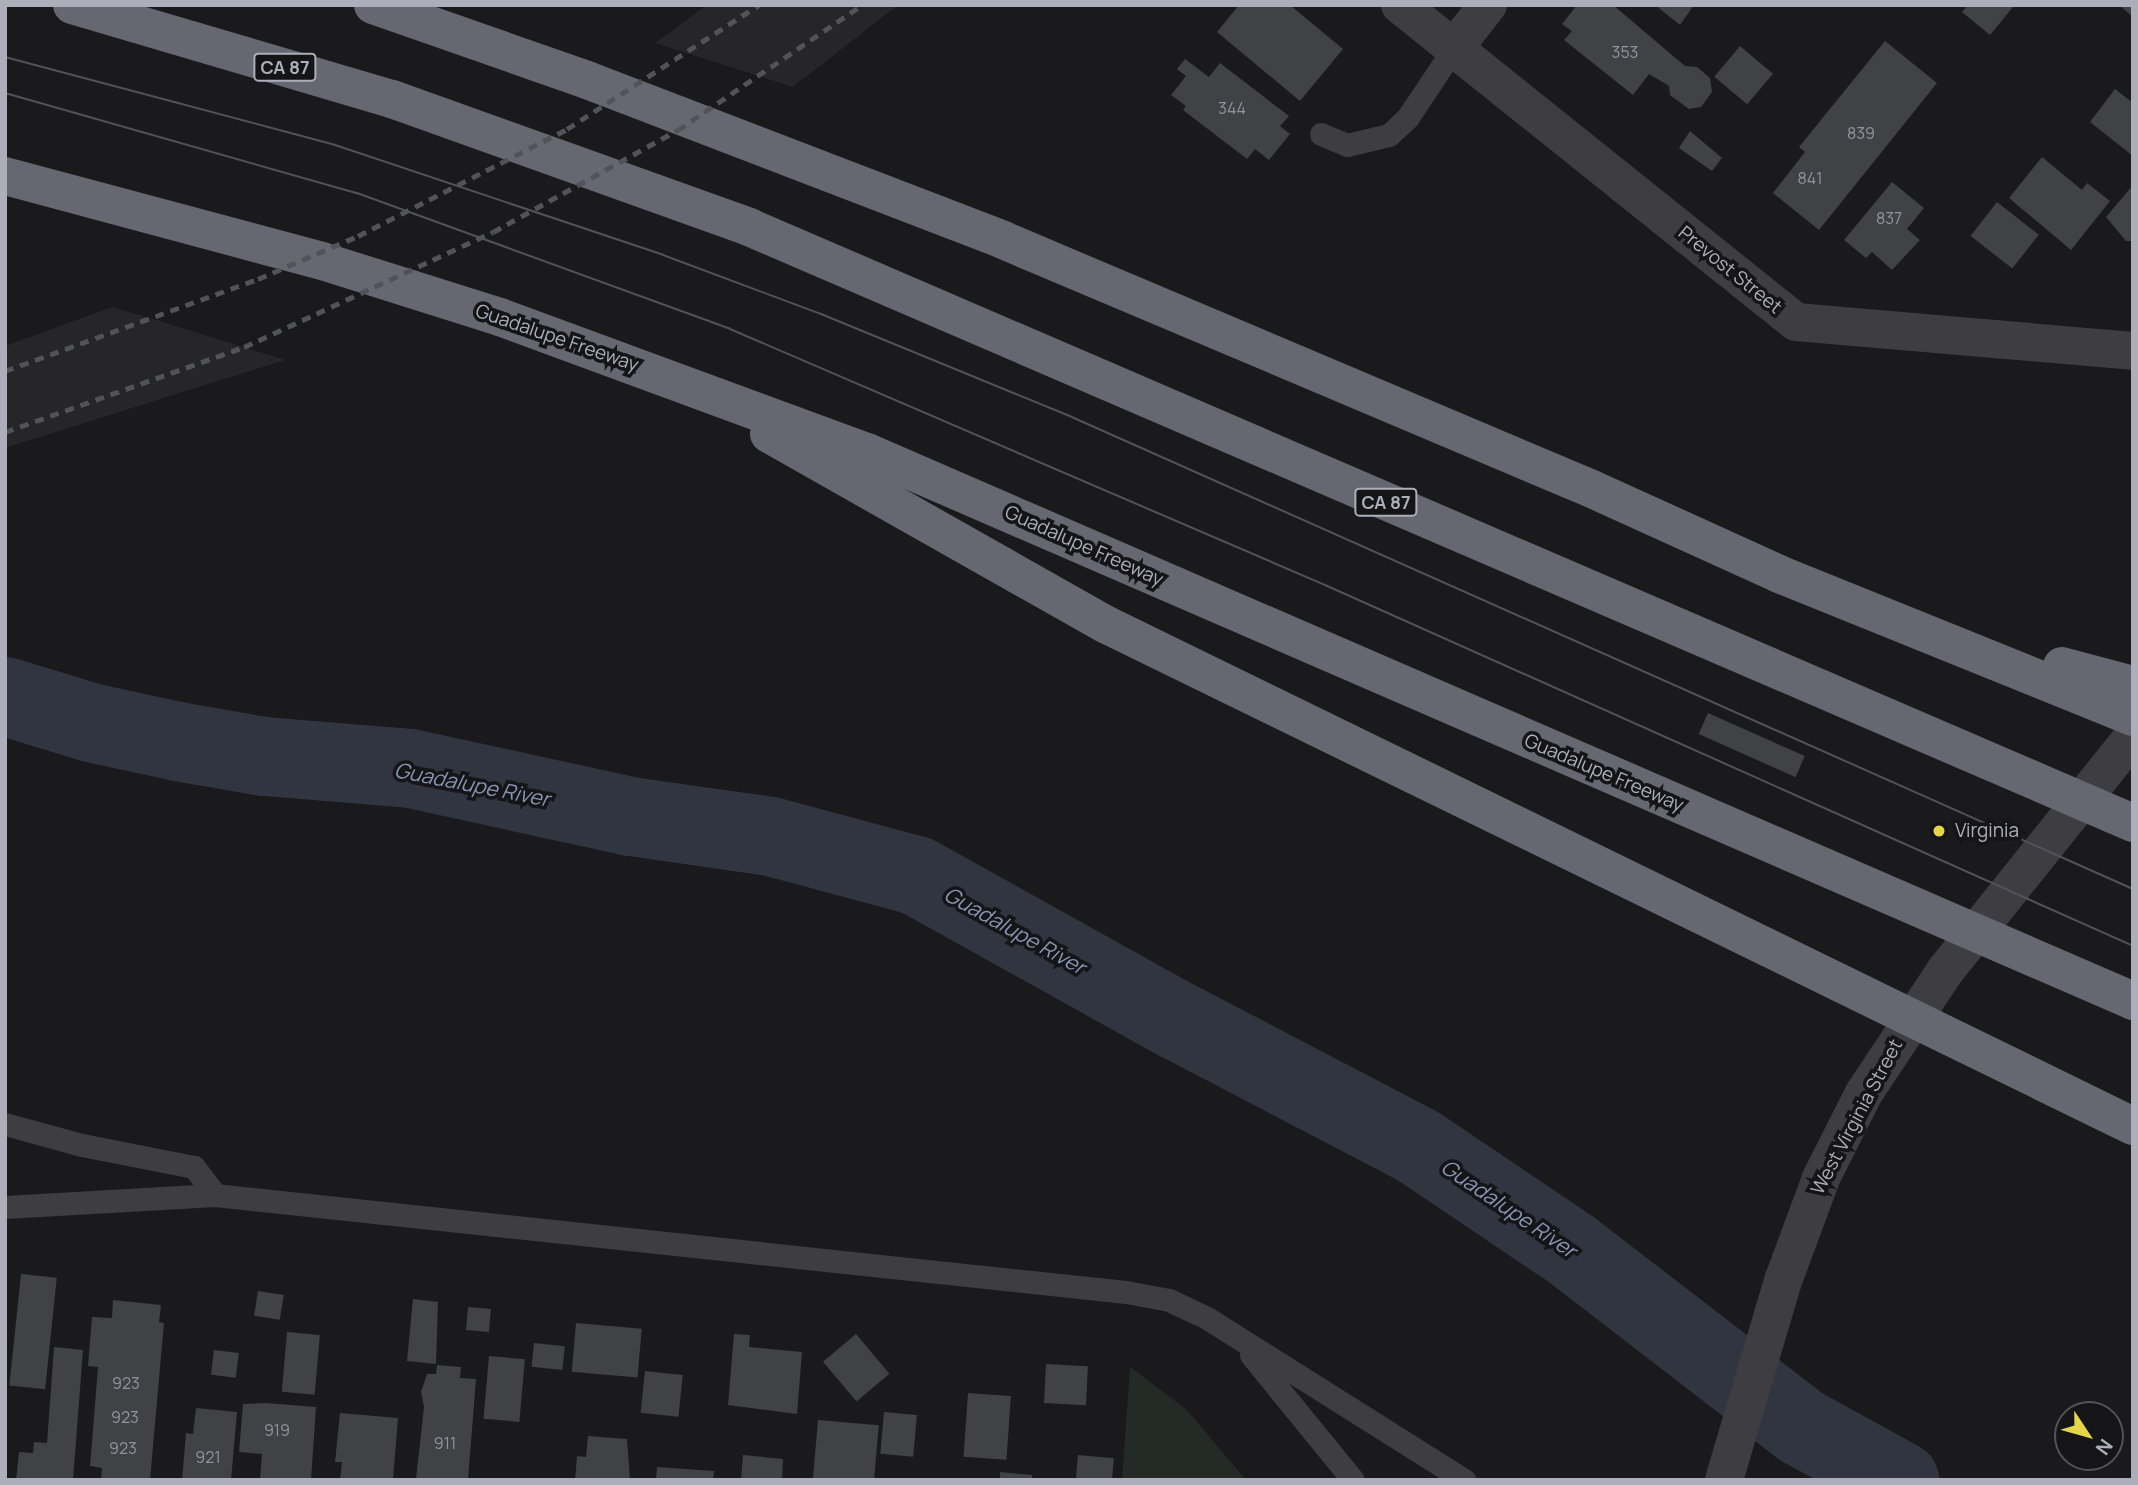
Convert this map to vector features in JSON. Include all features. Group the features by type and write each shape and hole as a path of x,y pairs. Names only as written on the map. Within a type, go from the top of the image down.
{"highway":[{"name":"CA 87","path":"72,5 392,99 749,227 2133,823"},
{"path":"373,5 563,71 990,235 1591,489 1866,611 2133,717"},
{"name":"Guadalupe Freeway","path":"5,176 322,261 674,379 867,452 2133,1000"},
{"path":"674,379 1107,625 2133,1126"},
{"path":"1591,489 2073,670 2133,690"},
{"path":"2073,670 2133,685"}],"street":[{"name":"Prevost Street","path":"1400,5 1796,322 2133,351"},
{"path":"1454,48 1488,5"},
{"name":"West Virginia Street","path":"1729,1462 1783,1281 1821,1178 1864,1093 1945,971 2133,736"}],"lane":[{"path":"1321,134 1347,145 1389,135 1408,117 1454,48"},
{"path":"5,1124 82,1145 194,1167 215,1195"},
{"path":"5,1207 215,1195 633,1242 1059,1282 1169,1300 1238,1338 1464,1480"},
{"path":"1238,1338 1353,1480"}],"shaded area":[{"path":"707,5 898,5 793,87 655,43"},
{"path":"112,307 285,360 5,448 5,346"},
{"path":"1130,1367 1187,1410 1246,1480 1122,1480"}],"building":[{"path":"1239,5 1290,5 1343,49 1300,101 1217,32"},
{"path":"1577,5 1613,5 1685,66 1697,67 1710,78 1712,92 1701,107 1689,109 1670,95 1669,86 1649,74 1633,95 1564,40 1572,31 1562,24"},
{"path":"1655,5 1694,5 1680,25"},
{"path":"1968,5 2013,7 1990,35 1962,12"},
{"path":"2119,5 2133,5 2133,15 2132,16"},
{"path":"1885,41 1937,83 1819,230 1773,193 1805,152 1799,147"},
{"path":"1740,46 1773,74 1747,104 1714,77"},
{"path":"1185,59 1209,77 1220,63 1289,116 1280,126 1290,134 1269,160 1255,149 1247,159 1183,110 1186,106 1171,95 1186,76 1177,69"},
{"path":"2115,89 2133,103 2133,156 2090,122"},
{"path":"1690,131 1722,158 1712,171 1679,148"},
{"path":"2042,157 2082,190 2087,183 2110,201 2071,250 2009,198"},
{"path":"1892,182 1924,208 1907,229 1920,240 1892,270 1872,252 1866,258 1844,240"},
{"path":"2133,185 2133,241 2126,241 2106,217"},
{"path":"1997,202 2039,235 2012,269 1971,236"},
{"path":"1708,713 1805,756 1795,777 1699,734"},
{"path":"21,1274 57,1278 45,1389 9,1385"},
{"path":"258,1291 284,1295 280,1320 254,1316"},
{"path":"413,1299 438,1302 436,1364 407,1361"},
{"path":"113,1300 161,1305 159,1322 164,1323 150,1480 101,1480 102,1468 90,1466 98,1367 88,1366 92,1317 112,1318"},
{"path":"468,1307 491,1309 489,1332 466,1330"},
{"path":"576,1323 642,1329 637,1378 572,1372"},
{"path":"287,1332 320,1335 315,1395 282,1392"},
{"path":"734,1334 750,1335 749,1347 802,1352 797,1414 728,1405"},
{"path":"856,1334 889,1374 856,1401 823,1362"},
{"path":"534,1343 565,1346 562,1370 531,1367"},
{"path":"54,1347 83,1350 73,1480 16,1480 19,1452 33,1453 34,1442 47,1443"},
{"path":"214,1350 239,1353 236,1378 211,1375"},
{"path":"489,1356 525,1359 519,1422 484,1419"},
{"path":"1046,1364 1088,1366 1086,1405 1044,1403"},
{"path":"437,1365 461,1367 460,1378 476,1379 468,1480 416,1479 424,1407 421,1392 427,1374 436,1374"},
{"path":"645,1371 683,1375 678,1417 641,1413"},
{"path":"968,1393 1011,1396 1006,1460 964,1457"},
{"path":"243,1404 316,1407 311,1480 260,1480 262,1454 239,1452"},
{"path":"196,1408 237,1412 231,1480 182,1480 186,1433 193,1434"},
{"path":"884,1412 917,1415 913,1457 880,1454"},
{"path":"340,1413 398,1418 393,1480 340,1480 342,1462 335,1462"},
{"path":"818,1420 879,1425 874,1480 813,1480"},
{"path":"588,1436 627,1439 630,1480 575,1480 577,1456 586,1457"},
{"path":"743,1455 783,1459 782,1480 741,1480"},
{"path":"1078,1455 1114,1458 1112,1480 1076,1480"},
{"path":"657,1467 714,1471 713,1480 656,1480"},
{"path":"1000,1472 1032,1475 1032,1480 1000,1480"}],"waterway":[{"name":"Guadalupe River","path":"5,696 90,722 177,741 264,756 410,768 630,816 770,836 916,875 1177,1020 1418,1146 1572,1250 1802,1427 1899,1480"}],"tram line":[{"path":"5,57 335,145 663,255 821,314 1074,418 2133,889"},
{"path":"5,93 357,193 730,329 1325,585 2133,946"}],"railway":[{"path":"5,371 258,279 358,236 567,129 759,5"},
{"path":"5,432 244,347 493,232 678,130 862,5"}],"place":[{"name":"Virginia","path":"1939,831"}]}
